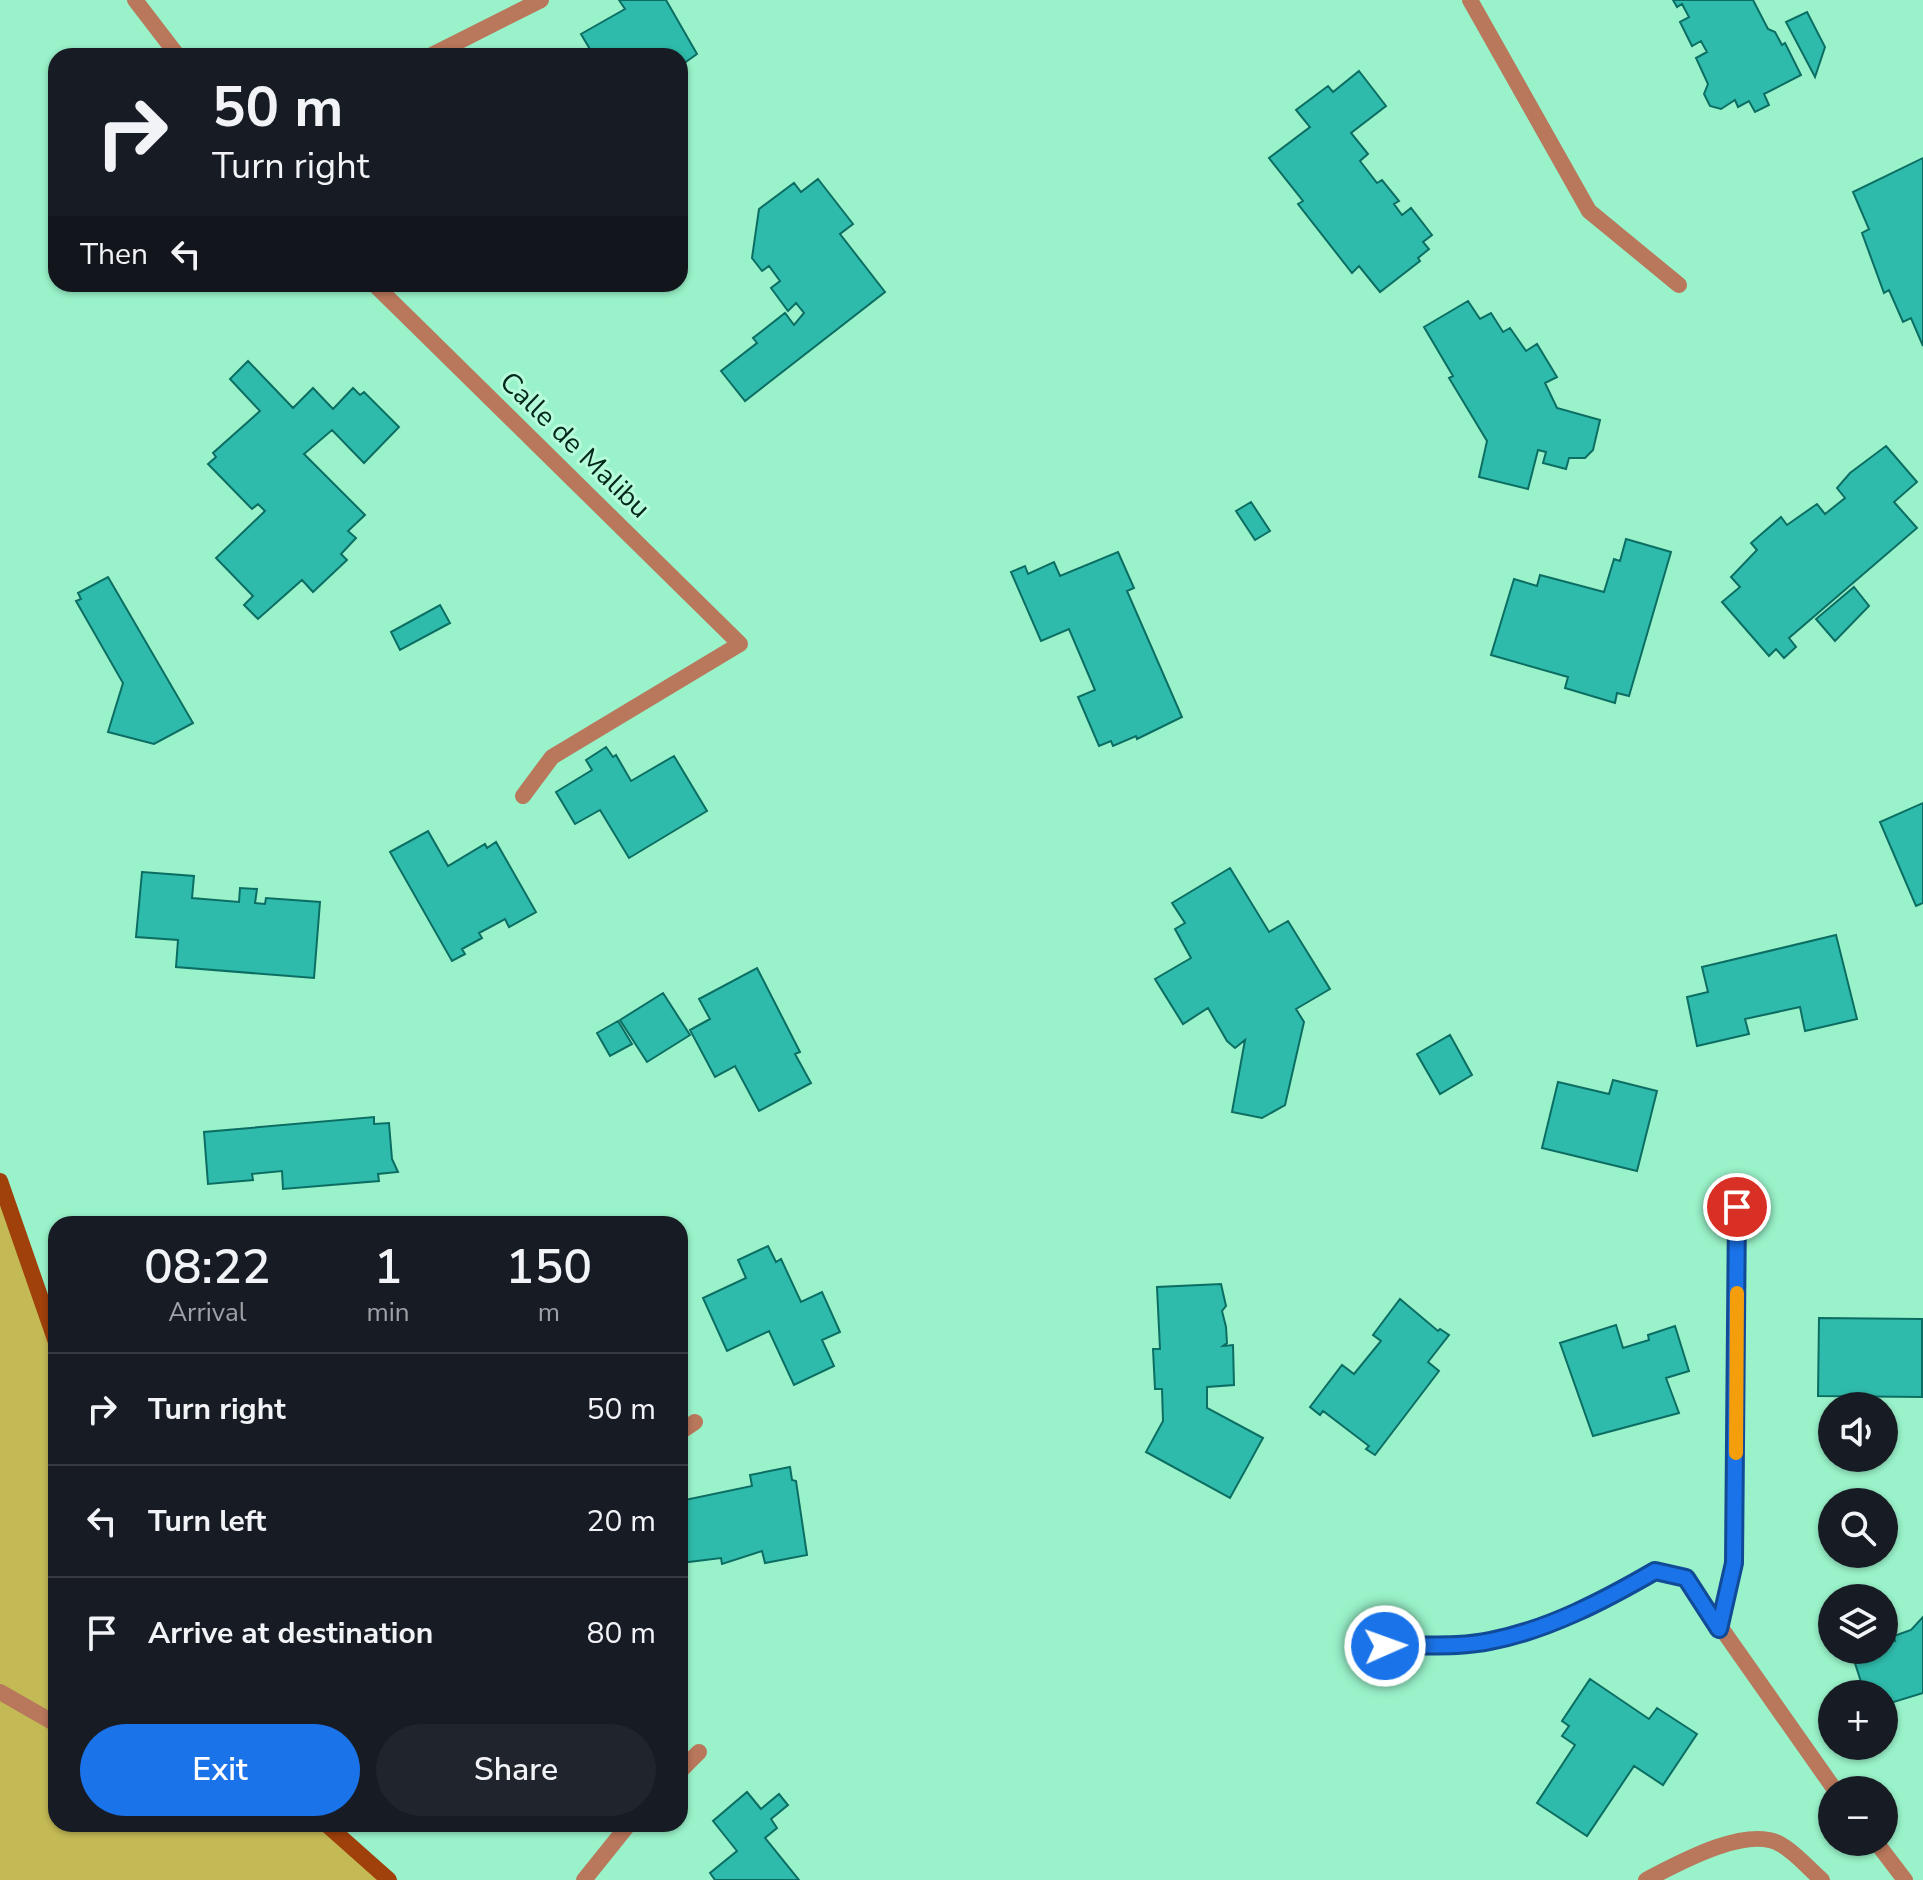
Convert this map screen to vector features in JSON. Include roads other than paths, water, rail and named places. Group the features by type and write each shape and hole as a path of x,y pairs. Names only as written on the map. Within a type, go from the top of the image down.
{"main road":[{"path":"0,1181 48,1319"},
{"path":"335,1832 389,1880"}],"street":[{"path":"135,0 172,48"},
{"path":"446,48 541,0"},
{"path":"1470,0 1589,211 1679,285"},
{"name":"Calle de Malibu","path":"382,292 740,644 552,757 523,796"},
{"path":"1719,1629 1734,1563 1737,1207"},
{"path":"688,1427 695,1422"},
{"path":"1385,1646 1489,1641 1547,1623 1612,1596 1655,1571 1686,1578 1825,1776"},
{"path":"0,1692 48,1719"},
{"path":"688,1763 699,1752"},
{"path":"584,1880 623,1832"},
{"path":"1646,1880 1700,1853 1747,1839 1778,1842 1822,1880"},
{"path":"1887,1856 1905,1880"}]}
